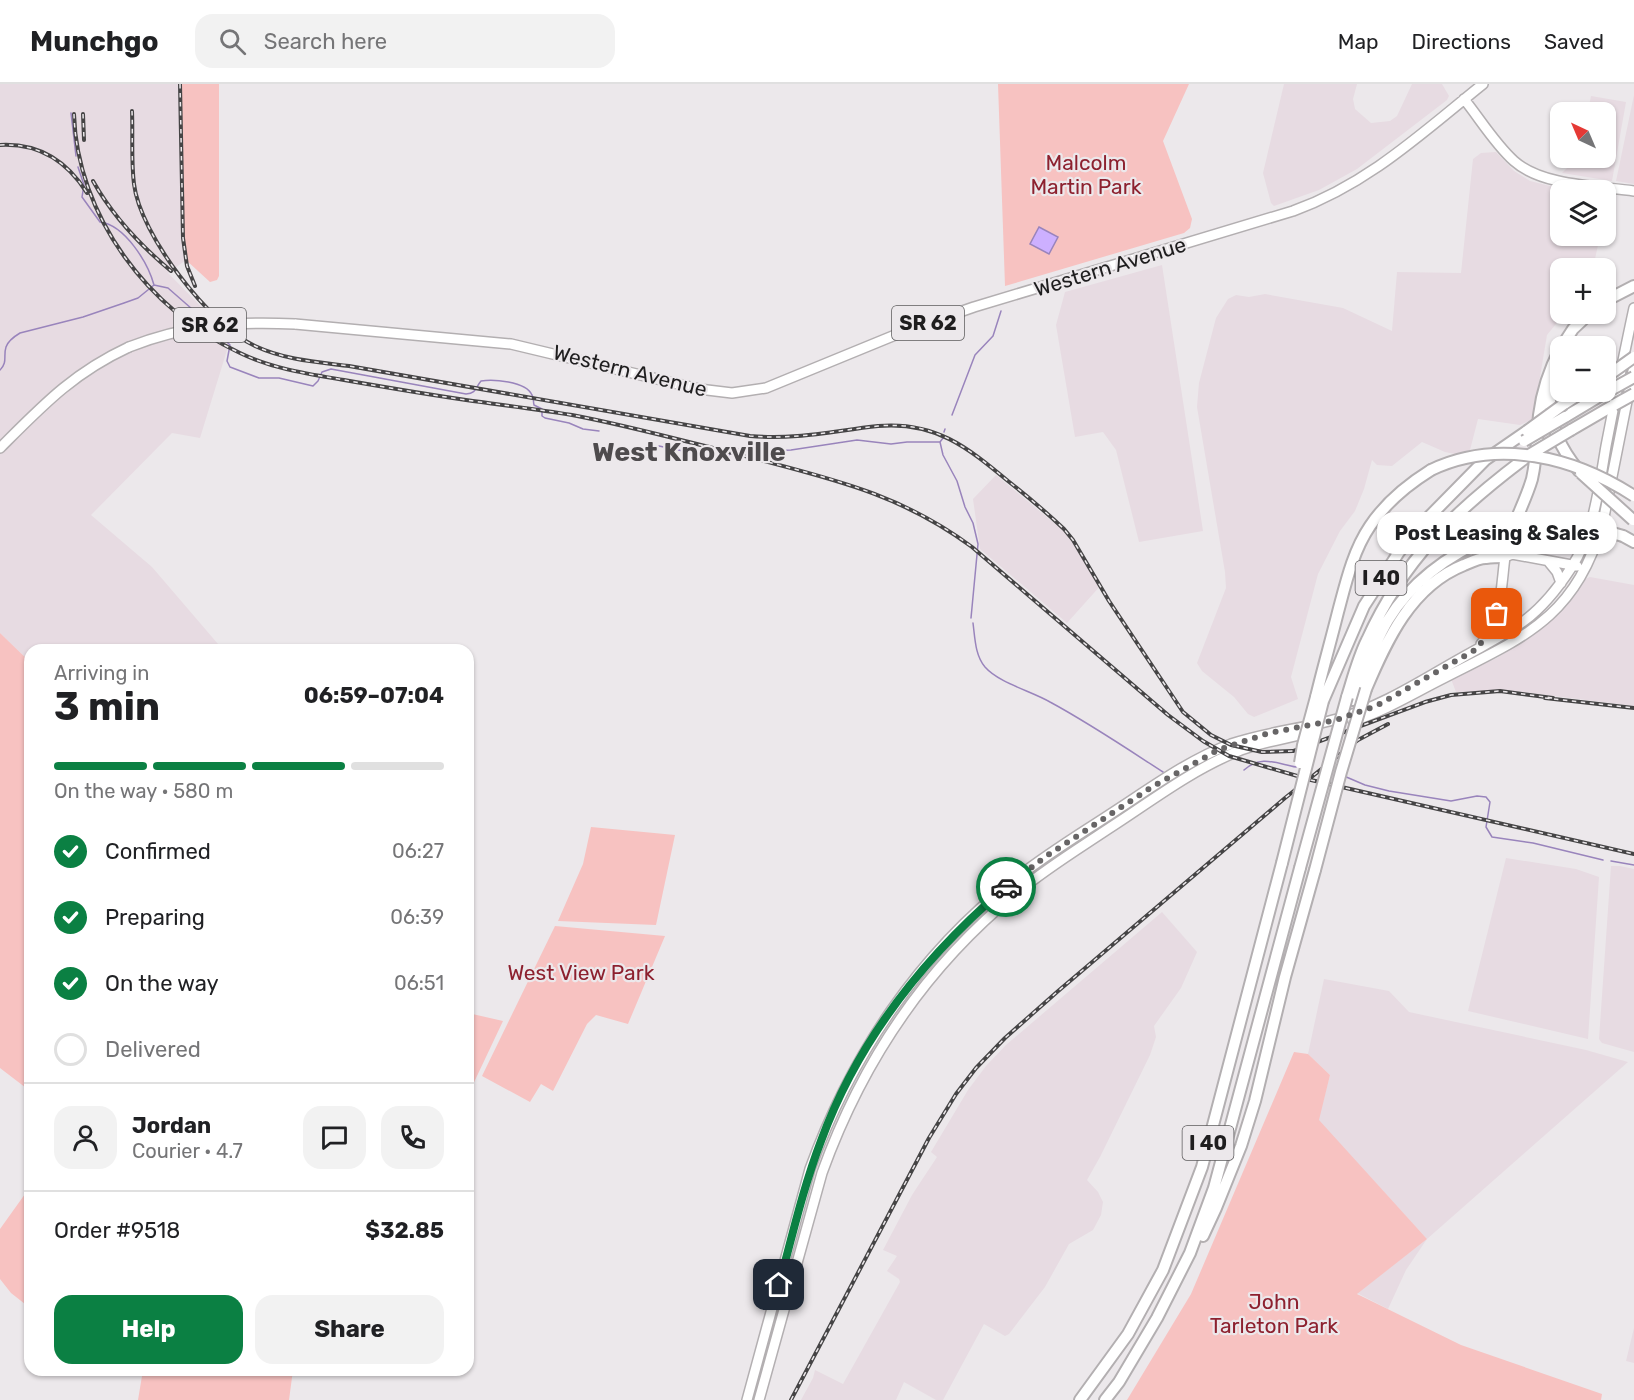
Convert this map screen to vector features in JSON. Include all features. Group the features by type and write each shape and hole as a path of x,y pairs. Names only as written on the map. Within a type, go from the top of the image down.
{"highway":[{"path":"1616,296 1634,286"},
{"path":"1616,298 1634,293"},
{"path":"1569,336 1578,324"},
{"path":"1616,369 1634,357"},
{"path":"1157,1318 1190,1262 1216,1208 1241,1146 1255,1101 1285,977 1341,772 1366,689 1383,648 1402,616 1423,591 1448,571 1486,558 1505,557 1507,540 1532,479 1539,412 1550,368"},
{"name":"I 40","path":"1080,1400 1128,1334 1163,1270 1202,1167 1282,863 1319,699 1364,606 1399,552 1424,522 1471,477 1526,436 1565,417 1634,377"},
{"name":"I 40","path":"1105,1400 1119,1382 1157,1318 1190,1253 1214,1188 1325,777 1366,641 1394,590 1428,543 1458,511 1524,459 1599,413 1634,395"},
{"path":"1550,402 1554,429 1565,451 1581,473 1634,520"},
{"path":"1526,436 1567,402"},
{"path":"1319,699 1348,573 1360,542 1388,502 1431,470 1478,455 1509,453 1538,456 1584,470 1611,482 1634,496"},
{"path":"1350,698 1388,620 1418,583 1447,559 1469,546 1494,535 1525,527 1556,525 1600,529 1634,542"}],"main road":[{"name":"Western Avenue","path":"0,448 48,399 99,362 129,347 168,333 237,322 295,324 510,344 718,393 754,391 974,307 1293,211 1328,198 1372,171 1483,84"},
{"path":"1464,99 1510,158 1523,168 1553,179 1634,191"},
{"path":"759,1400 822,1173 842,1120 878,1050 912,1000 964,940 1020,889 1188,776 1234,753 1365,717 1505,634 1540,607 1573,566 1585,541 1595,506 1634,308"},
{"path":"747,1400 810,1170 821,1139 870,1041 926,964 970,917 1013,880 1182,769 1231,744 1269,733 1315,724 1376,706 1476,662 1518,640 1553,614 1570,593 1596,547 1634,366"},
{"path":"1475,650 1492,630 1496,620 1505,557 1512,554 1586,568"},
{"path":"1548,561 1557,572 1561,583"},
{"path":"1476,662 1477,655 1496,644 1505,634"},
{"path":"1117,824 1129,811 1154,794 1152,787"},
{"path":"847,1083 858,1087"}],"shaded area":[{"path":"0,84 179,84 183,239 186,260 168,273 231,337 200,438 172,433 91,515 152,567 218,644 24,644 24,656 0,633"},
{"path":"1284,84 1357,84 1353,99 1355,109 1371,123 1390,121 1397,116 1412,84 1442,84 1449,96 1447,100 1357,169 1319,190 1274,206 1271,203 1263,173"},
{"path":"1634,95 1634,184 1616,181"},
{"path":"1591,96 1626,102 1616,158 1616,102 1590,102"},
{"path":"1496,152 1514,171 1530,181 1550,186 1550,246 1598,246 1595,258 1550,258 1550,324 1556,324 1547,335 1533,419 1520,425 1478,419 1470,450 1460,455 1445,452 1422,442 1392,466 1377,465 1372,460 1355,511 1340,531 1318,574 1291,677 1298,699 1254,717 1202,671 1197,663 1226,588 1197,407 1199,383 1216,318 1228,299 1236,295 1249,297 1265,294 1343,308 1392,331 1397,272 1461,273 1473,159 1481,153"},
{"path":"1567,168 1614,168 1612,180 1562,173"},
{"path":"1039,227 1058,237 1049,254 1030,244"},
{"path":"1162,265 1203,531 1139,542 1116,450 1103,432 1075,437 1056,325 1065,292"},
{"path":"996,475 1065,532 1102,584 1067,623 980,549 973,499"},
{"path":"1590,577 1634,585 1634,706 1506,690 1456,692 1451,679 1497,658 1539,631 1585,579"},
{"path":"1506,858 1576,869 1599,877 1588,1039 1468,1011"},
{"path":"1611,866 1634,869 1634,1052 1602,1043 1599,1039"},
{"path":"1162,912 1197,952 1181,988 1154,1026 1156,1037 1150,1055 1087,1180 1098,1192 1103,1202 1101,1215 1093,1230 1069,1244 1045,1287 1009,1334 1005,1336 984,1324 943,1400 936,1400 904,1382 896,1400 801,1400 815,1370 843,1384 900,1282 887,1271 897,1256 883,1250 912,1195 937,1157 931,1152 968,1090 1006,1045"},
{"path":"1324,979 1389,991 1409,1012 1586,1050 1628,1062 1427,1239 1318,1120 1330,1075 1308,1054"},
{"path":"1427,1239 1406,1270 1388,1309 1357,1293"},
{"path":"1634,1328 1634,1363 1626,1361"}],"green space":[{"path":"179,84 219,84 219,276 217,280 210,282 186,260 183,239"},
{"name":"Malcolm Martin Park","path":"998,84 1189,84 1163,141 1192,219 1190,228 1184,233 1005,286"},
{"path":"0,633 24,656 24,1086 0,1068"},
{"path":"591,827 675,835 656,925 558,921 583,864"},
{"name":"West View Park","path":"555,926 665,936 628,1024 596,1015 587,1024 553,1091 541,1084 530,1102 482,1076"},
{"path":"474,1014 503,1021 474,1082"},
{"name":"John Tarleton Park","path":"1294,1052 1308,1054 1330,1075 1319,1120 1427,1239 1357,1294 1461,1345 1602,1394 1601,1400 1127,1400 1191,1294"},
{"path":"24,1195 24,1303 11,1293 0,1279 0,1229"},
{"path":"142,1376 292,1376 289,1400 138,1400"}],"waterway":[{"path":"71,113 76,156"},
{"path":"78,167 84,185 82,197 100,222 118,230 134,246 147,266 154,285"},
{"path":"0,370 5,362 7,345 20,333 83,317 138,298 154,285 168,288 208,323"},
{"path":"952,415 975,355 993,336 1001,311"},
{"path":"216,331 230,345 227,361 230,367 259,378 279,378 313,386 322,372 331,369 466,394 474,391 481,381 508,382 529,390 533,396 534,405 542,409 542,416 545,418 569,423 583,429 599,431"},
{"path":"943,438 940,442 943,455 957,481 973,523 978,544 971,618"},
{"path":"659,446 725,459 733,451 744,448 771,451 791,450 857,440 891,444 940,442"},
{"path":"973,623 979,657 991,673 1065,710 1163,772"},
{"path":"1244,770 1262,761 1296,767"},
{"path":"1344,776 1365,785 1389,791 1451,801 1477,796 1486,797 1490,802 1486,827 1492,837 1533,843 1603,860"},
{"path":"1611,861 1634,865"}],"railway":[{"path":"180,84 183,238 187,266 195,286"},
{"path":"132,111 134,184 139,205 149,228 180,276 218,319 237,335 266,351 301,360 349,366 750,436 799,436 878,426 917,428 933,432 964,447 978,457 1064,529 1183,712 1211,735 1231,745 1262,752 1293,751 1425,702 1451,695 1500,691 1553,698"},
{"path":"74,114 78,152 88,188 104,223 124,256 148,286 176,312 207,335 240,353 265,363 304,373 615,424 776,464 863,490 918,513 972,547 1168,715 1203,741 1229,756 1311,780 1634,854"},
{"path":"83,114 84,140"},
{"path":"0,145 27,147 50,156 61,163 87,193"},
{"path":"93,181 109,206 128,229 171,271"},
{"path":"1545,698 1634,708"},
{"path":"791,1400 929,1138 956,1094 976,1068 1005,1038 1057,992 1285,798 1358,740 1388,724"}],"way so far":[{"path":"1006,887 1045,857 1152,787 1218,750 1269,733 1336,720 1376,706 1394,696 1475,650 1492,630 1497,614"}],"place":[{"name":"Post Leasing & Sales","path":"1497,614"}],"district":[{"name":"West Knoxville","path":"689,452"}],"route":[{"path":"779,1285 810,1170 821,1139 862,1054 903,993 926,964 970,917 1006,887"}]}
